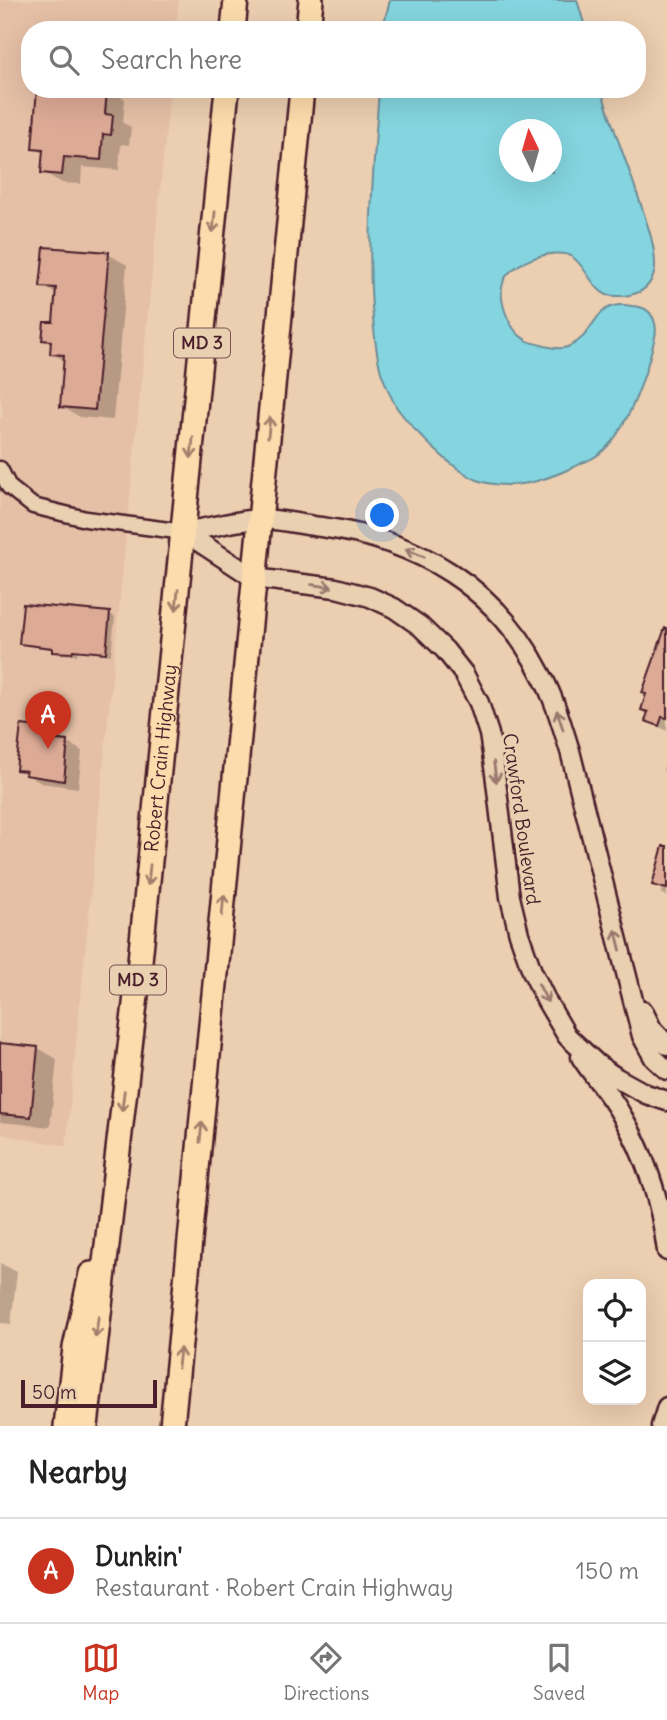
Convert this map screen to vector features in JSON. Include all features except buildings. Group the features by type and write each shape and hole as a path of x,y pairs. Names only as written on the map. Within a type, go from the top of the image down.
{"highway":[{"path":"234,21 236,0"},
{"path":"309,21 311,0"},
{"name":"Robert Crain Highway","path":"86,1426 142,948 227,98"},
{"path":"172,1426 301,98"},
{"path":"66,1426 75,1348 117,1161"}],"street":[{"path":"0,469 9,487 33,506 86,519 184,532 260,519 343,530 389,542 427,558 466,583 496,610 522,640 558,712 642,1036 654,1058 667,1070"},
{"name":"Crawford Boulevard","path":"184,532 254,578 336,588 370,597 394,608 420,626 445,650 464,674 479,703 489,734 510,897 532,971 547,1002 568,1036 597,1064 646,1094 667,1101"},
{"path":"630,988 652,1028 667,1045"},
{"path":"568,1036 621,1112 631,1132 658,1200 667,1251"},
{"path":"661,1426 667,1407"}],"shaded area":[{"path":"0,0 179,0 177,21 21,21 21,98 169,98 66,1146 0,1134 0,419 3,416 0,394"}],"water":[{"path":"390,0 577,0 583,21 384,21"},
{"path":"378,98 604,98 651,236 655,258 653,277 646,287 636,293 625,296 607,295 597,288 571,256 543,255 513,269 503,283 502,298 506,314 520,336 528,341 552,347 567,347 579,340 609,307 639,307 652,315 656,327 647,367 627,417 609,444 595,457 559,473 524,484 499,485 476,479 464,472 426,441 397,408 381,372 372,307 371,225"}],"place":[{"name":"Dunkin'","path":"48,749"}]}
